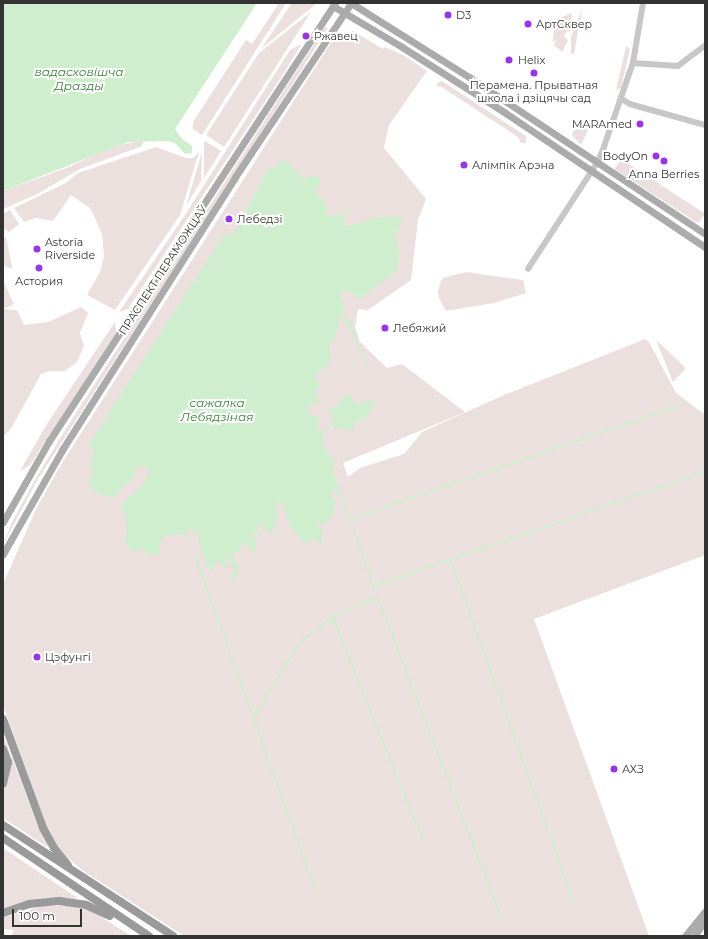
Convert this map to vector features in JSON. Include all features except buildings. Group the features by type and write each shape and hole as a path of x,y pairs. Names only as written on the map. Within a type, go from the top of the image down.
{"highway":[{"path":"3,719 43,828 54,848 72,870"},
{"path":"3,750 8,762 3,783"},
{"path":"3,825 173,936"},
{"path":"3,838 149,936"},
{"path":"3,913 36,903 59,901 86,906 127,922"}],"main road":[{"name":"ПРАСПЕКТ ПЕРАМОЖЦАЎ","path":"3,554 62,450 235,177 351,3"},
{"path":"351,3 705,234"},
{"name":"ПРАСПЕКТ ПЕРАМОЖЦАЎ","path":"3,522 53,434 334,5"},
{"path":"334,5 344,13 504,112 591,172 705,247"},
{"path":"685,936 705,911"},
{"path":"694,936 705,921"}],"street":[{"path":"528,269 597,163 622,99 633,63 643,3"},
{"path":"633,63 678,66 705,46"},
{"path":"622,99 630,104 705,125"}],"shaded area":[{"path":"279,3 286,3 202,135 193,129 193,122 246,40 252,44"},
{"path":"317,3 261,49 291,4"},
{"path":"582,9 574,54 571,54 571,37"},
{"path":"311,12 224,147 206,135 259,53"},
{"path":"572,13 570,30 566,32 564,37 568,40 562,52 554,45 557,40 553,42 555,23 559,27 560,26 557,22 558,19"},
{"path":"325,27 328,28 38,479 3,545 12,522 37,476 74,416"},
{"path":"353,31 383,49 385,47 403,55 427,71 389,125 384,148 426,199 418,220 411,280 368,310 358,309 355,327 360,342 387,368 402,364 465,412 343,463 348,477 360,468 404,454 422,432 504,395 645,339 649,342 676,393 705,415 705,555 534,619 649,936 184,936 82,870 60,851 48,832 3,705 3,584 37,507 62,463 336,35 339,37"},
{"path":"301,45 280,79 128,309 119,312 183,218 290,50"},
{"path":"626,46 630,49 621,88 616,90"},
{"path":"442,81 526,136 526,143 521,143 518,137 440,86 437,87 437,83"},
{"path":"577,122 588,130 581,145 572,135"},
{"path":"144,140 142,146 80,169 37,194 3,209 3,191 69,167 111,147"},
{"path":"205,141 221,151 204,178 204,143"},
{"path":"156,147 186,158 193,158 199,152 180,215 115,310 87,295 100,272 104,256 102,234 91,209 71,195 53,221 36,218 24,222 14,208 66,183 78,173"},
{"path":"202,152 201,181 186,206"},
{"path":"621,159 705,213 698,224 614,169"},
{"path":"10,210 19,224 9,232 3,228 3,214"},
{"path":"6,237 12,267 11,269 3,265 3,238"},
{"path":"466,272 523,280 526,293 494,303 446,311 439,298 438,291 441,281 443,278"},
{"path":"3,281 14,304 7,308 3,307"},
{"path":"81,307 88,313 80,333 84,346 77,362 65,371 49,371 41,374 12,427 3,437 3,309 17,310 24,325 48,322"},
{"path":"115,322 116,333 30,465 20,471 45,427"},
{"path":"656,340 686,368 673,382"},
{"path":"3,734 38,826 48,845 47,847 3,818 3,787 10,770 9,758 3,744"},
{"path":"3,848 76,897 76,899 45,898 3,910"},
{"path":"46,905 86,907 131,936 11,936 14,930 3,929 3,917"}],"water":[{"name":"вадасховішча Дразды","path":"3,3 257,3 175,129 182,139 192,146 192,153 185,154 176,144 169,141 128,142 3,191"},
{"name":"сажалка Лебядзіная","path":"283,158 304,179 316,175 321,179 316,191 321,200 325,200 324,204 328,208 326,213 329,216 351,208 342,217 347,226 386,216 389,218 395,215 401,218 402,221 395,238 399,245 396,248 400,252 396,271 360,299 349,290 339,293 345,308 341,312 352,324 374,386 354,337 343,317 338,319 338,330 329,347 331,362 315,375 316,381 322,384 314,393 321,402 311,404 307,409 312,416 321,417 316,423 319,430 323,431 334,423 329,408 338,407 345,395 352,396 353,401 360,404 371,400 378,408 373,405 366,419 354,422 353,432 349,428 346,431 341,427 335,429 333,425 322,435 325,450 335,460 333,470 354,531 336,489 331,493 335,502 333,516 323,524 314,523 322,529 321,547 317,539 304,543 290,526 283,504 279,501 276,505 278,512 274,530 267,533 264,526 260,524 257,529 260,530 263,539 258,532 253,533 257,548 254,553 247,549 249,544 244,544 239,548 241,552 231,553 238,567 238,575 234,580 232,576 235,568 230,565 232,562 228,559 224,561 228,565 227,569 217,561 214,564 214,570 210,571 200,549 198,534 192,529 188,529 188,535 196,555 185,534 164,536 160,544 160,555 147,554 143,549 134,552 128,548 125,540 127,530 125,514 120,506 146,481 149,471 146,467 137,466 135,477 130,479 129,483 124,485 114,498 99,494 91,489 88,481 93,474 91,463 93,461 91,458 95,450 88,446 223,236 235,233 265,173 271,167 275,168"}],"waterway":[{"path":"351,519 682,405"},
{"path":"374,586 705,472"},
{"path":"354,531 375,590"},
{"path":"195,555 316,891"},
{"path":"451,560 574,901"},
{"path":"255,716 300,642 333,617 378,597 502,918"},
{"path":"333,617 423,840"}],"place":[{"name":"D3","path":"448,15"},
{"name":"АртСквер","path":"528,24"},
{"name":"Ржавец","path":"306,36"},
{"name":"Helix","path":"509,60"},
{"name":"Перамена. Прыватная школа і дзіцячы сад","path":"534,73"},
{"name":"MARAmed","path":"640,124"},
{"name":"BodyOn","path":"656,156"},
{"name":"Anna Berries","path":"664,161"},
{"name":"Алімпік Арэна","path":"464,165"},
{"name":"Лебедзі","path":"229,219"},
{"name":"Astoria Riverside","path":"37,249"},
{"name":"Астория","path":"39,268"},
{"name":"Лебяжий","path":"385,328"},
{"name":"Цэфунгі","path":"37,657"},
{"name":"АХЗ","path":"614,769"}]}
